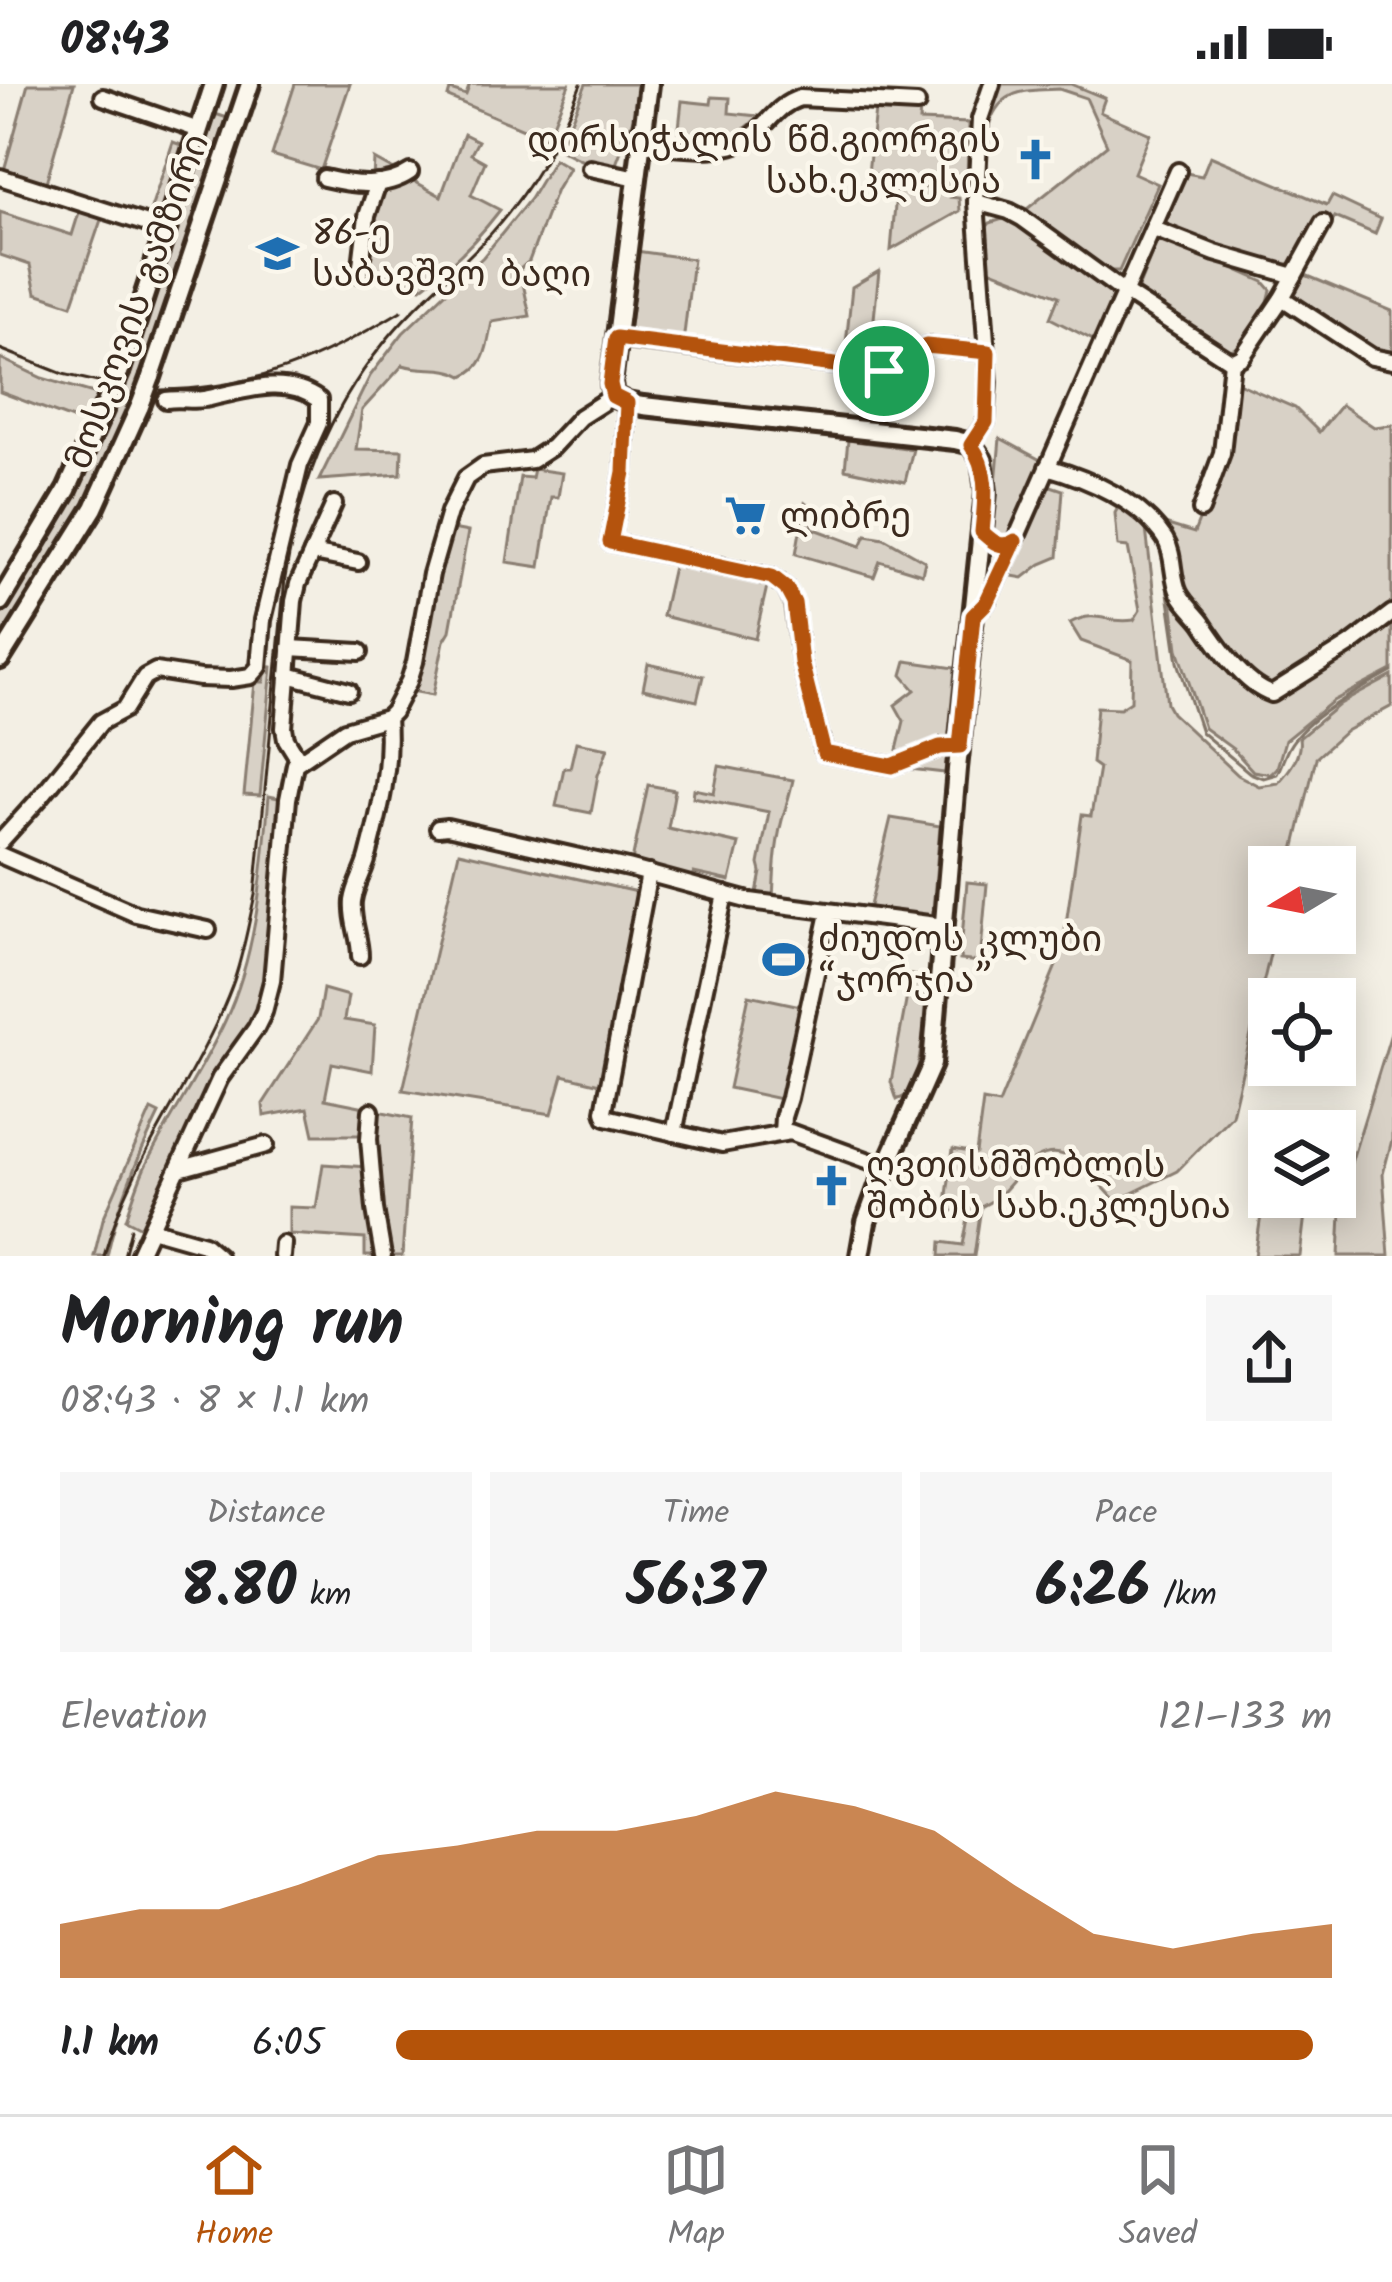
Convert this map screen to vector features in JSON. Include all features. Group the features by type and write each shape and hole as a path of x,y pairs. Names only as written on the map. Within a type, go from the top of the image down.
{"main road":[{"name":"მოსკოვის გამზირი","path":"0,602 67,490 120,370 214,84"},
{"name":"მოსკოვის გამზირი","path":"0,659 94,508 140,406 250,84"},
{"path":"649,84 610,384 620,399 971,445 982,460 986,492 932,1064 886,1167 866,1222 860,1256"},
{"path":"201,123 214,106 235,113 236,122"}],"street":[{"path":"971,445 986,422 988,352 976,202 980,119 992,84"},
{"path":"103,97 201,123"},
{"path":"641,144 735,145 754,135 786,103 800,98 917,104"},
{"path":"590,168 637,178"},
{"path":"973,616 986,603 1015,541 1178,171"},
{"path":"324,178 349,184 378,183 410,172"},
{"path":"0,177 166,230"},
{"path":"360,274 367,216 378,183"},
{"path":"976,202 1022,218 1232,362"},
{"path":"1232,362 1242,357 1282,298 1323,223"},
{"path":"1154,229 1215,254 1294,276"},
{"path":"1282,298 1372,357 1392,362"},
{"path":"616,338 884,371 897,368 926,346 988,352"},
{"path":"1201,510 1222,453 1232,362"},
{"path":"0,842 101,722 125,709 145,677 156,670 231,679 256,673 263,620 300,465 319,423 316,396 259,385 202,400 166,400"},
{"path":"360,956 354,896 381,805 387,771 387,718 415,662 430,574 460,485 483,466 532,460 580,417 620,399 624,472 610,542 772,577 786,588 796,613 801,662 824,753 892,766 940,747 960,746"},
{"path":"1047,467 1114,495 1159,532 1168,544 1179,593 1215,645 1262,691 1272,694 1392,613"},
{"path":"299,760 284,728 298,584 334,503"},
{"path":"982,532 996,544 1007,546 1015,541"},
{"path":"311,553 358,562"},
{"path":"290,648 360,652"},
{"path":"288,675 349,691"},
{"path":"138,1256 220,1078 256,1028 270,994 292,771 299,760 345,730 387,718"},
{"path":"439,829 650,873 750,901 944,926"},
{"path":"0,855 136,914 208,930"},
{"path":"650,873 606,1117 722,1144 782,1132 800,1135 886,1167"},
{"path":"674,1132 725,894"},
{"path":"782,1132 829,913"},
{"path":"371,1111 369,1139 383,1256"},
{"path":"179,1169 266,1144"},
{"path":"151,1229 204,1244 218,1256"}],"shaded area":[{"path":"28,84 74,84 45,186 3,174"},
{"path":"295,84 350,84 321,170 272,155"},
{"path":"470,84 569,84 547,139 448,97 450,90 466,95"},
{"path":"586,84 641,84 638,106 616,164 594,165 559,149"},
{"path":"997,84 1071,84 1105,98 1100,112 1150,134 1134,173 1158,184 1119,271 1096,266 1019,210 979,194 984,118","holes":["1059,89 1086,98 1107,145 1027,209 983,192 986,139 1001,103 1016,94 1041,90"]},
{"path":"712,97 730,98 729,113 758,116 732,135 678,137 682,101 711,104"},
{"path":"875,110 920,111 919,121 968,123 967,191 868,173"},
{"path":"215,114 231,119 134,408 89,505 0,655 0,614 71,496 129,369"},
{"path":"464,134 478,141 471,154 485,162 471,195 500,210 463,252 421,288 369,268 374,159 441,196"},
{"path":"173,142 184,146 159,221 148,218"},
{"path":"1210,156 1327,205 1332,196 1381,219 1375,234 1335,217 1324,238 1313,233 1293,263 1280,266 1165,225 1186,173 1202,176"},
{"path":"554,159 569,168 529,261 520,269 530,316 492,322 485,354 471,372 463,376 403,365 362,410 356,449 402,450 401,474 319,480 370,376 403,333 483,257 530,199"},
{"path":"897,183 948,191 950,197 959,198 960,211 891,250"},
{"path":"81,206 103,214 72,305 36,293 30,265 0,255 0,212 72,235"},
{"path":"1006,218 1110,289 1113,300 1095,341 1050,318 1059,296 986,268 984,230"},
{"path":"1162,239 1264,282 1271,290 1240,347 1220,349 1136,293 1157,241"},
{"path":"636,251 693,259 683,343 626,336"},
{"path":"879,271 869,366 844,363 852,287"},
{"path":"1303,274 1392,311 1392,358 1381,356 1289,295"},
{"path":"0,358 42,378 97,394 88,425 0,392"},
{"path":"1236,382 1295,408 1319,432 1341,405 1374,427 1392,425 1392,670 1333,701 1285,740 1271,774 1253,771 1204,728 1178,649 1167,560 1159,534 1168,525 1194,533 1227,449"},
{"path":"1000,438 1044,462 1014,532 1006,539 993,535 992,530"},
{"path":"848,440 913,449 905,482 845,469"},
{"path":"534,469 562,473 558,497 551,497 540,567 507,562 520,477 532,478"},
{"path":"1045,484 1063,490 1058,557 1023,578 1007,575"},
{"path":"805,503 815,511 812,528 861,546 866,535 884,538 925,561 922,574 880,561 874,577 796,554"},
{"path":"1120,504 1130,509 1146,529 1167,704 1238,775 1259,786 1278,783 1297,757 1299,738 1340,704 1392,676 1392,706 1346,731 1316,758 1295,846 1248,846 1248,954 1270,954 1264,978 1248,978 1248,1047 1232,1115 1177,1171 1116,1201 1070,1158 1045,1154 981,1207 974,1256 940,1256 941,1242 963,1245 969,1213 945,1210 953,1149 976,1153 983,1101 999,1104 1062,951 1082,815 1091,816 1099,768 1092,763 1097,707 1120,708 1131,701 1132,660 1081,641 1070,623 1088,617 1134,620 1140,610 1128,547 1118,546 1115,513"},
{"path":"447,528 468,532 433,695 411,691"},
{"path":"674,562 768,582 755,639 662,616"},
{"path":"906,661 955,668 945,773 901,768 906,755 897,750 904,721 895,705 915,690 902,675"},
{"path":"648,664 703,676 697,701 643,689"},
{"path":"266,666 272,667 260,796 244,795 255,682 264,682"},
{"path":"576,742 608,748 591,813 556,806 564,768 570,768"},
{"path":"719,766 793,780 778,840 773,902 757,893 769,812 693,797 694,789 714,793"},
{"path":"648,785 675,790 668,828 739,844 730,881 694,873 691,881 631,866"},
{"path":"269,796 283,799 264,993 252,1027 145,1229 126,1219 140,1180 216,1040 245,967 257,911"},
{"path":"891,818 940,826 932,922 868,914"},
{"path":"459,852 641,893 604,1085 563,1075 552,1114 403,1090"},
{"path":"967,882 987,884 980,962 960,960"},
{"path":"911,975 932,978 916,1080 897,1100 891,1082"},
{"path":"323,989 348,996 344,1020 375,1025 372,1071 332,1063 325,1099 365,1107 360,1135 314,1135 308,1108 264,1116 263,1104 318,1019"},
{"path":"749,995 805,1007 785,1100 729,1088"},
{"path":"1392,1030 1392,1140 1383,1174 1389,1256 1339,1256 1341,1218 1356,1218 1356,1147"},
{"path":"151,1110 159,1114 128,1183 107,1256 94,1256 103,1219"},
{"path":"378,1111 412,1118 402,1256 390,1256 379,1209 374,1143"},
{"path":"323,1164 367,1167 378,1256 365,1256 365,1239 289,1234 289,1207 316,1208"},
{"path":"1261,1218 1305,1218 1300,1256 1255,1256"}],"waterway":[{"path":"1156,539 1178,662 1201,732 1250,773 1263,778 1277,774 1289,747 1308,725 1392,672"}],"railway":[{"path":"104,1256 130,1186 218,1020 239,964 255,895 285,578 298,513 318,454 345,399 383,344 496,228 526,190 551,150 581,84"},
{"path":"161,390 228,384 287,368 401,311"},
{"path":"0,349 63,374 102,383"},
{"path":"124,1256 131,1229"}],"place":[{"name":"დირსიჭალის წმ.გიორგის სახ.ეკლესია","path":"1035,160"},
{"name":"86-ე საბავშვო ბაღი","path":"278,253"},
{"name":"ლიბრე","path":"746,515"},
{"name":"ძიუდოს კლუბი “ჯორჯია”","path":"784,959"},
{"name":"ღვთისმშობლის შობის სახ.ეკლესია","path":"832,1185"}],"route":[{"path":"616,338 884,371 897,368 926,346 988,352 986,422 971,445 982,460 986,492 982,532 996,544 1007,546 1015,541 986,603 973,616 960,746 940,747 892,766 824,753 801,662 794,603 780,582 610,542 627,441 627,403 613,396 610,384 616,338"}]}
